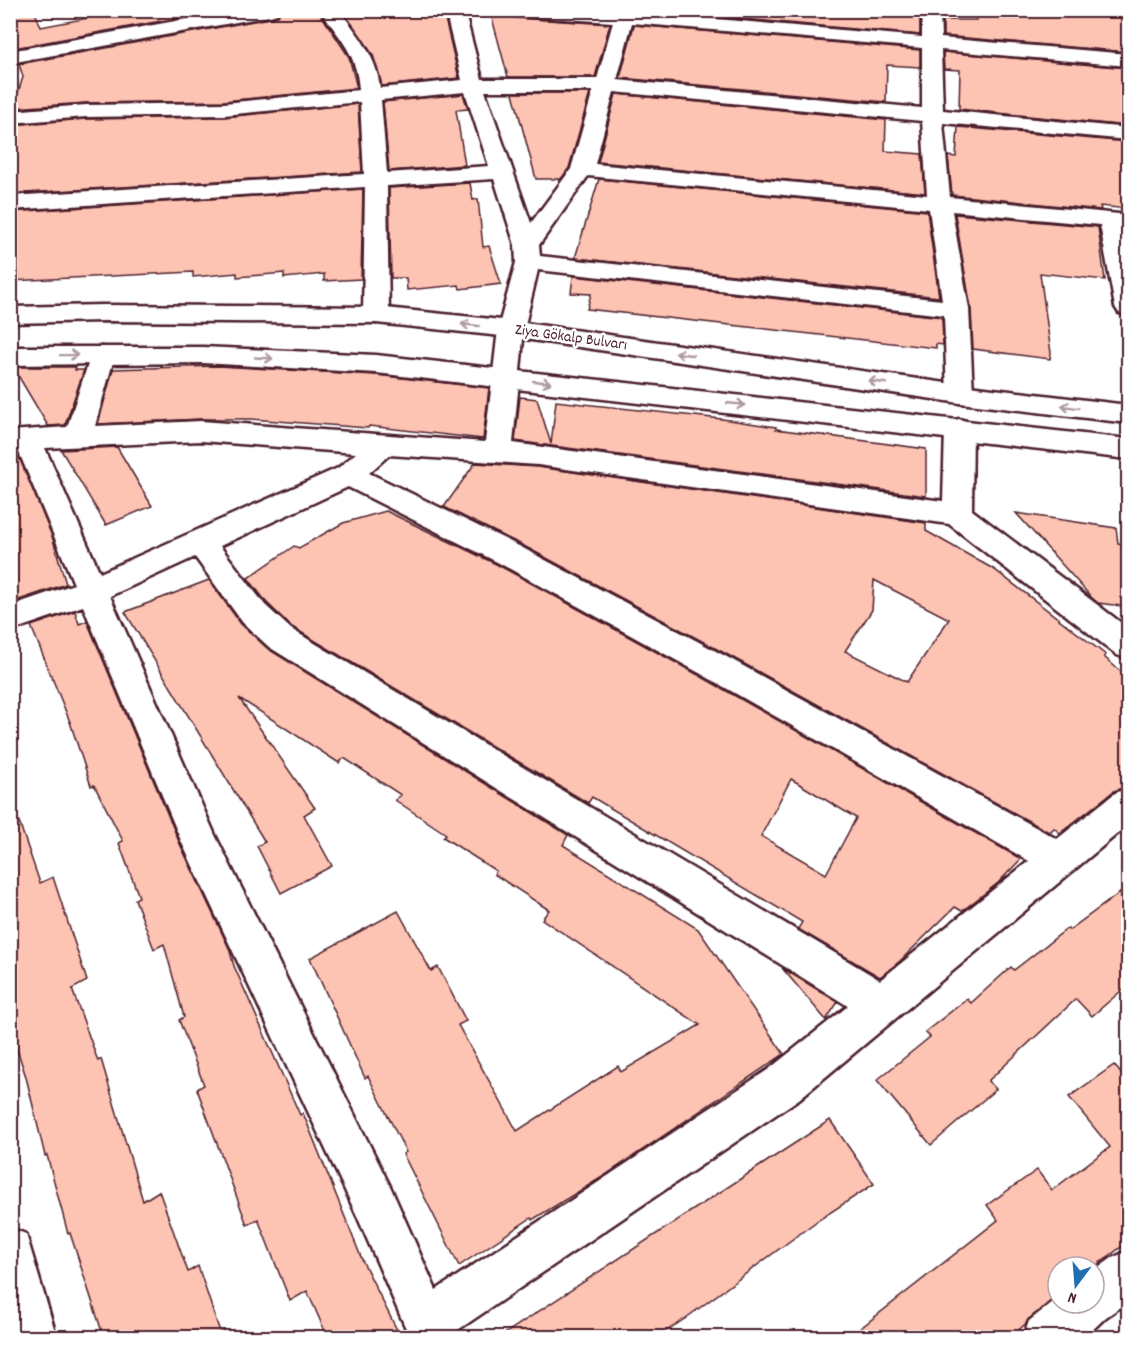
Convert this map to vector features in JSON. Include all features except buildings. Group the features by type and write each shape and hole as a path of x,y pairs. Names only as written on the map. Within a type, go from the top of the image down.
{"street":[{"path":"10,57 270,10"},
{"path":"329,10 351,38 368,70 376,180 376,315"},
{"path":"454,10 473,85 527,253"},
{"path":"515,10 625,14 1128,60"},
{"path":"931,10 933,117 939,202 956,309 960,394"},
{"path":"498,454 511,329 527,253 582,169 625,14"},
{"path":"10,117 86,111 224,109 473,85 604,85 1128,134"},
{"path":"582,169 1120,220 1128,307"},
{"path":"10,203 502,172"},
{"path":"527,253 956,309"},
{"name":"Ziya Gökalp Bulvarı","path":"10,315 103,313 376,315 511,329 960,394 1128,414"},
{"path":"78,436 102,355"},
{"path":"10,356 203,355 376,364 1128,449"},
{"path":"957,514 959,429"},
{"path":"1128,646 957,514 538,456 201,431 19,441 93,590 200,843 374,1202 431,1330 784,1084 1128,804"},
{"path":"10,619 93,590 348,476 383,445"},
{"path":"348,476 510,555 715,666 1059,859"},
{"path":"200,542 254,614 280,638 882,1004"},
{"path":"10,1250 34,1338"},
{"path":"1106,1290 1128,1274"},
{"path":"1046,1338 1074,1315"}]}
